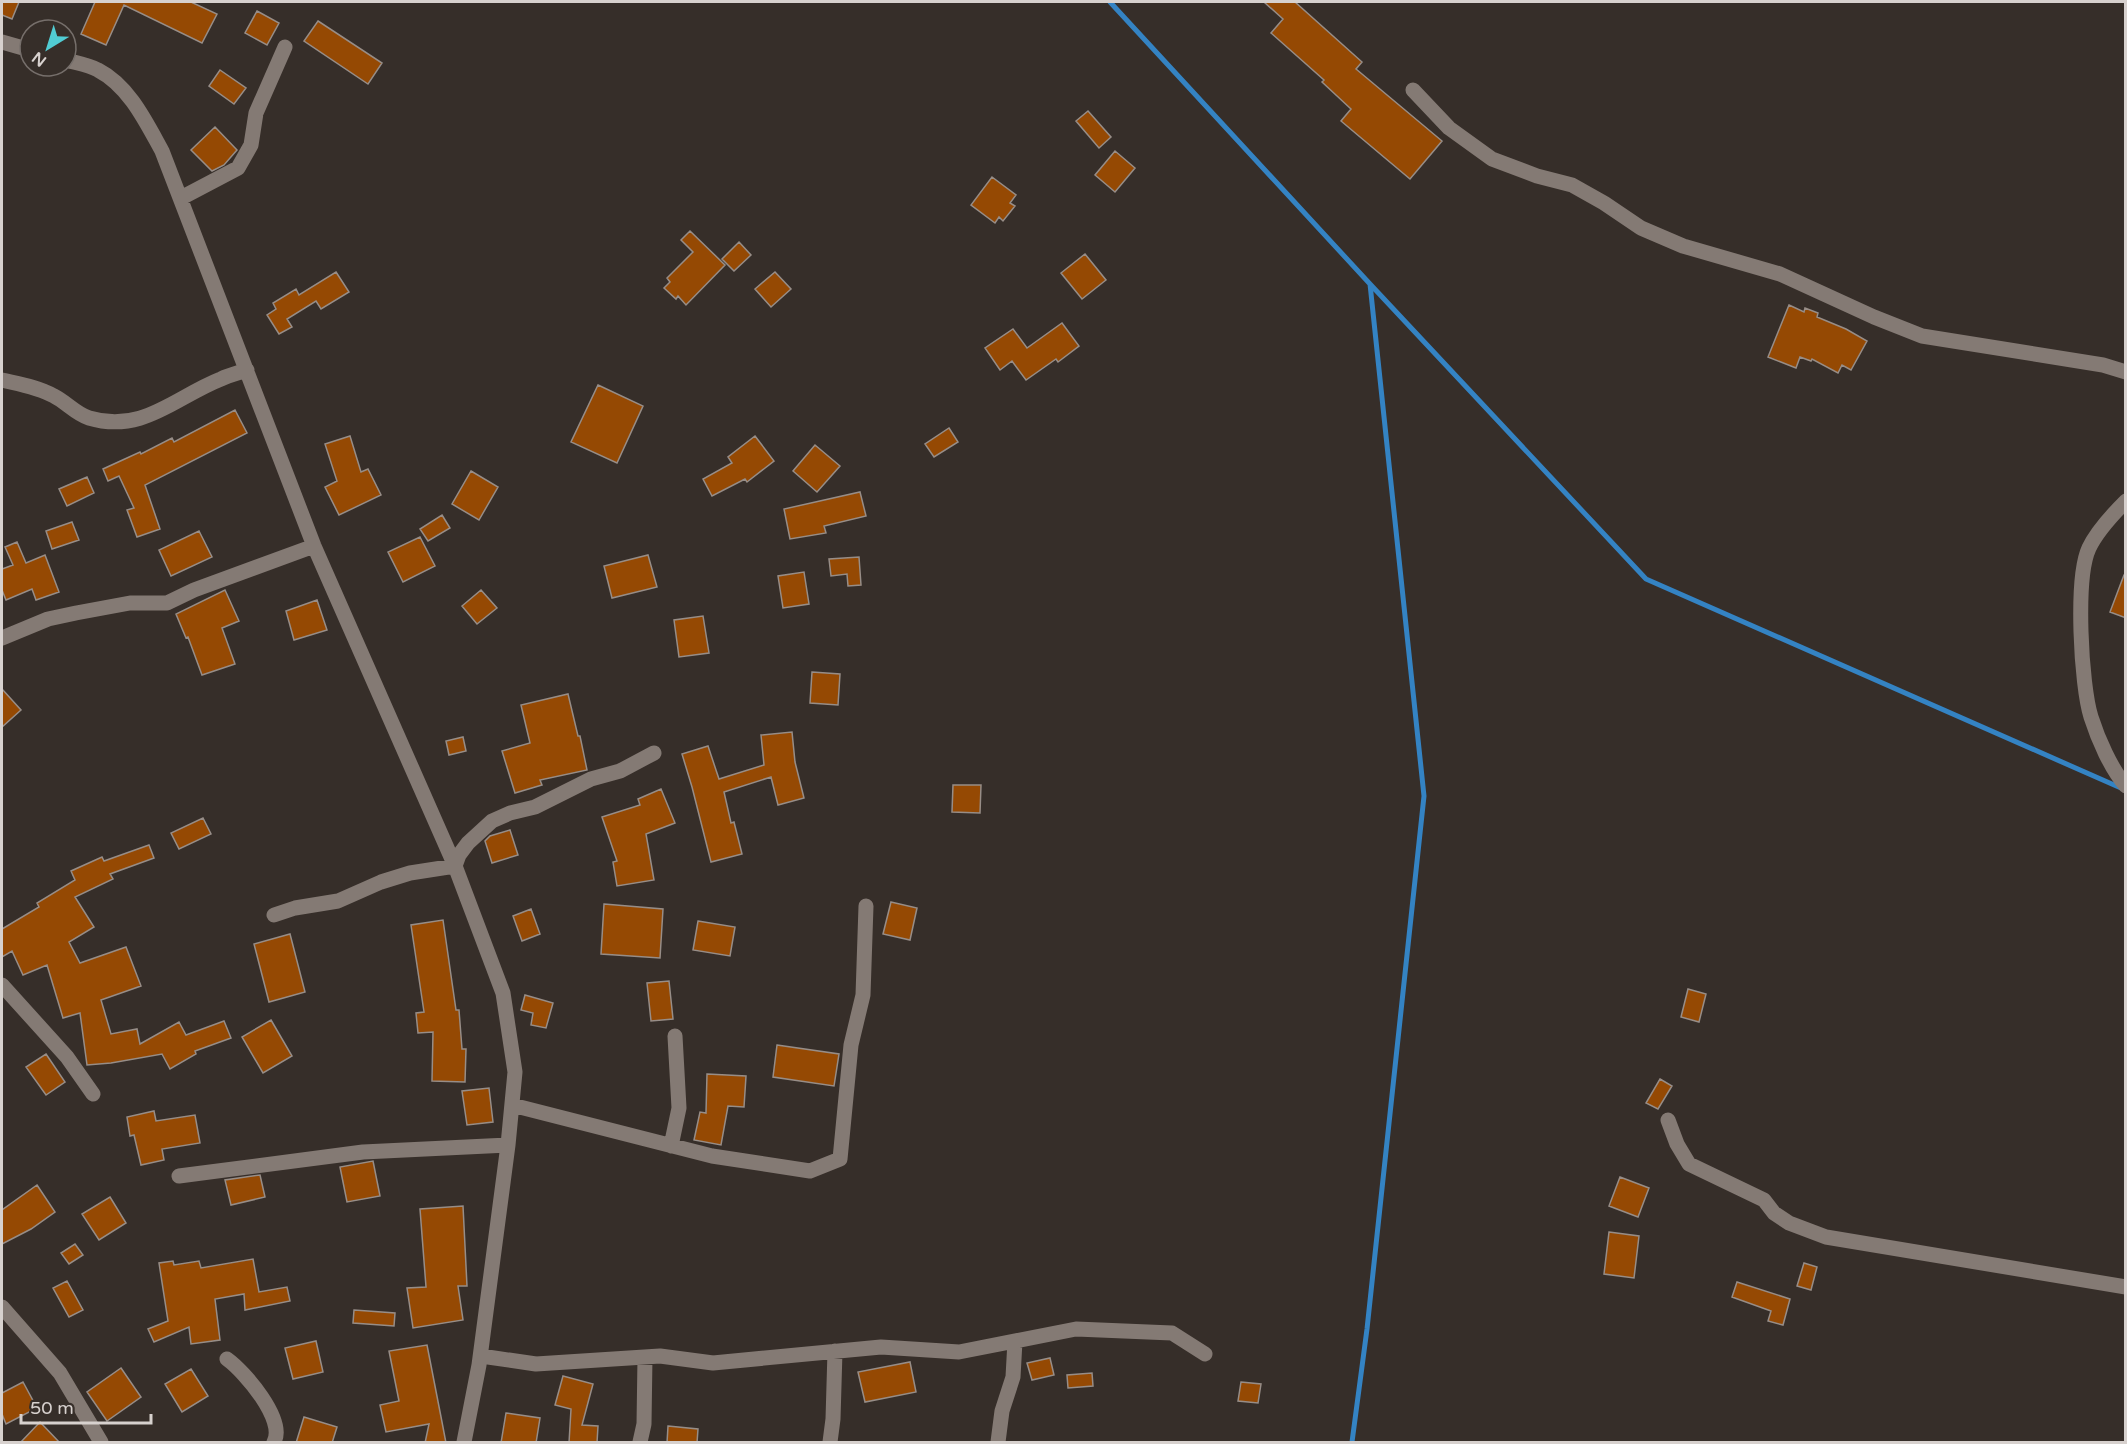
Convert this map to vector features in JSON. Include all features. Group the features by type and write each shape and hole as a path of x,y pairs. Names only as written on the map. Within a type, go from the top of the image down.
{"street":[{"path":"2,42 18,47"},
{"path":"181,198 238,168 251,145 256,113 285,47"},
{"path":"78,63 98,69 119,85 146,121 162,151 314,546 455,866 503,993 515,1072 481,1356 464,1443"},
{"path":"1413,90 1449,128 1492,159 1537,176 1572,185 1641,228 1683,246 1780,274 1922,336 2103,365 2126,372"},
{"path":"2,380 54,395 85,417 106,423 123,423 175,404 220,379 247,370"},
{"path":"2120,780 2091,716 2082,652 2082,583 2088,549 2110,518 2126,501"},
{"path":"2,638 48,619 130,603 167,603 195,590 314,546"},
{"path":"455,866 459,855 468,843 492,821 510,813 535,807 591,779 620,771 654,753"},
{"path":"274,915 295,908 338,901 381,882 410,873 455,866"},
{"path":"512,1105 712,1156 810,1171 840,1159 851,1045 863,994 866,906"},
{"path":"2,986 67,1057 93,1094"},
{"path":"671,1146 679,1108 675,1036"},
{"path":"1668,1120 1677,1144 1689,1164 1764,1200 1774,1214 1789,1223 1826,1237 2126,1287"},
{"path":"179,1176 363,1152 508,1145"},
{"path":"2,1307 60,1373 101,1443"},
{"path":"481,1356 536,1364 660,1356 712,1363 881,1347 959,1352 1076,1329 1172,1333 1205,1354"},
{"path":"998,1443 1002,1411 1013,1377 1016,1341"},
{"path":"830,1443 835,1351"},
{"path":"640,1443 644,1424 645,1357"},
{"path":"227,1359 241,1370 274,1417 277,1436 274,1443"}],"building":[{"path":"2,2 19,2 12,19 2,15"},
{"path":"95,2 191,2 217,14 202,43 124,5 106,45 81,34"},
{"path":"1264,2 1295,2 1362,62 1356,69 1442,141 1410,179 1341,121 1351,109 1322,82 1324,80 1271,33 1283,19"},
{"path":"257,11 279,23 267,45 245,33"},
{"path":"318,21 382,63 368,84 304,41"},
{"path":"220,70 246,88 234,104 209,86"},
{"path":"1088,111 1111,137 1099,148 1076,121"},
{"path":"215,127 237,150 224,165 212,171 191,150"},
{"path":"1115,151 1135,168 1115,192 1095,175"},
{"path":"992,177 1016,195 1010,203 1015,206 1003,221 999,217 995,223 971,205"},
{"path":"690,231 725,265 686,305 678,296 676,299 664,288 670,282 667,278 693,252 681,240"},
{"path":"739,242 751,255 734,271 722,259"},
{"path":"1085,254 1106,280 1082,299 1061,273"},
{"path":"336,272 349,292 321,309 316,301 287,319 292,327 279,334 267,315 276,309 273,303 296,289 299,295"},
{"path":"775,272 791,289 771,307 755,289"},
{"path":"1789,305 1804,312 1805,308 1818,313 1817,317 1867,341 1851,370 1842,365 1838,373 1812,359 1811,361 1800,357 1796,368 1768,357"},
{"path":"1062,323 1079,346 1058,362 1056,359 1026,380 1012,361 1000,370 985,348 1013,329 1027,348"},
{"path":"598,385 643,406 617,463 571,442"},
{"path":"235,410 247,433 145,485 160,529 137,537 127,510 134,508 119,476 108,481 103,469 140,452 141,454 172,438 174,442"},
{"path":"949,428 958,442 934,457 925,444"},
{"path":"350,436 361,472 368,469 381,495 339,515 325,487 337,481 325,444"},
{"path":"755,436 774,461 747,482 745,479 712,496 703,479 732,463 728,457"},
{"path":"815,445 840,466 817,492 793,471"},
{"path":"471,471 498,487 479,520 452,504"},
{"path":"87,477 94,493 67,506 59,489"},
{"path":"860,492 866,516 824,526 826,533 790,539 784,509"},
{"path":"442,515 450,528 428,541 420,529"},
{"path":"72,522 79,540 52,549 46,531"},
{"path":"199,531 212,557 171,576 159,550"},
{"path":"420,537 435,566 403,582 388,552"},
{"path":"17,542 26,563 45,555 59,592 36,600 32,589 6,600 2,590 2,569 13,565 5,547"},
{"path":"648,555 657,587 612,598 604,566"},
{"path":"859,557 861,585 848,586 847,574 831,576 829,559"},
{"path":"804,572 809,604 783,608 778,576"},
{"path":"2124,575 2126,575 2126,618 2110,612"},
{"path":"225,590 239,621 222,628 235,664 202,675 188,637 186,638 176,614"},
{"path":"481,590 497,608 477,624 462,606"},
{"path":"317,600 327,630 294,640 286,611"},
{"path":"703,616 709,653 679,657 674,620"},
{"path":"812,672 840,674 838,705 810,703"},
{"path":"2,689 21,710 2,727"},
{"path":"568,694 587,770 540,780 542,785 515,793 502,751 530,743 521,705"},
{"path":"792,732 795,762 804,798 778,805 771,777 724,792 731,823 734,822 742,854 711,862 682,754 708,746 719,779 764,765 761,735"},
{"path":"463,737 466,751 449,755 446,741"},
{"path":"953,785 981,785 980,813 952,812"},
{"path":"661,789 675,823 646,834 654,880 617,886 613,862 617,861 602,817 640,805 638,799"},
{"path":"203,818 211,834 179,849 171,833"},
{"path":"510,830 518,855 492,863 485,841 490,836"},
{"path":"149,845 154,858 110,874 113,879 75,897 94,927 69,942 80,963 126,947 141,986 101,1000 111,1034 137,1029 140,1044 179,1022 186,1035 224,1021 231,1038 195,1051 196,1054 170,1069 162,1054 87,1065 80,1013 63,1018 47,965 23,975 12,951 2,957 2,929 39,907 37,903 75,880 71,871 102,857 104,861"},
{"path":"891,902 917,908 910,940 883,934"},
{"path":"604,904 663,909 660,958 601,954"},
{"path":"531,909 540,934 522,941 513,916"},
{"path":"443,920 456,1010 459,1010 462,1049 466,1049 465,1082 432,1081 433,1032 418,1033 416,1013 424,1012 411,925"},
{"path":"698,921 735,927 730,956 693,950"},
{"path":"290,934 305,992 269,1002 254,944"},
{"path":"669,981 673,1019 651,1021 647,983"},
{"path":"1688,989 1706,994 1699,1022 1681,1017"},
{"path":"525,995 553,1003 546,1028 531,1025 533,1013 521,1010"},
{"path":"271,1020 292,1056 263,1073 242,1037"},
{"path":"777,1045 839,1054 834,1086 773,1077"},
{"path":"46,1054 65,1082 46,1095 26,1067"},
{"path":"707,1074 746,1076 744,1107 728,1106 721,1145 694,1140 700,1112 706,1113"},
{"path":"1660,1079 1672,1086 1658,1109 1646,1103"},
{"path":"489,1088 493,1122 467,1125 462,1091"},
{"path":"154,1111 156,1121 195,1115 200,1143 162,1149 164,1160 141,1165 134,1135 130,1136 127,1117"},
{"path":"373,1161 380,1196 347,1202 340,1167"},
{"path":"260,1175 265,1197 231,1205 225,1180"},
{"path":"1620,1177 1649,1188 1638,1217 1609,1206"},
{"path":"37,1185 55,1212 31,1229 2,1244 2,1210"},
{"path":"110,1197 126,1223 99,1240 82,1214"},
{"path":"463,1206 467,1286 458,1286 463,1320 413,1328 407,1288 426,1287 420,1209"},
{"path":"1609,1232 1639,1236 1634,1278 1604,1274"},
{"path":"75,1244 83,1255 69,1264 61,1253"},
{"path":"253,1259 259,1292 287,1287 290,1301 245,1310 244,1294 215,1299 220,1340 191,1344 189,1327 154,1342 148,1329 168,1321 159,1263 173,1261 174,1265 199,1261 201,1268"},
{"path":"1804,1263 1817,1267 1811,1290 1797,1286"},
{"path":"67,1281 83,1310 69,1317 53,1288"},
{"path":"1737,1282 1790,1299 1783,1325 1768,1321 1771,1311 1732,1297"},
{"path":"354,1310 395,1313 394,1326 353,1323"},
{"path":"316,1341 323,1372 293,1379 285,1348"},
{"path":"427,1345 446,1443 425,1443 429,1424 386,1432 380,1405 399,1401 389,1351"},
{"path":"1050,1358 1054,1375 1032,1380 1027,1363"},
{"path":"910,1362 916,1392 865,1402 858,1372"},
{"path":"121,1368 141,1397 107,1421 87,1392"},
{"path":"191,1369 208,1396 182,1412 165,1384"},
{"path":"1092,1373 1093,1386 1068,1388 1067,1375"},
{"path":"563,1376 593,1384 582,1425 598,1426 597,1443 569,1443 571,1409 555,1405"},
{"path":"23,1382 37,1408 6,1424 2,1414 2,1393"},
{"path":"1241,1382 1261,1384 1258,1403 1238,1401"},
{"path":"506,1413 540,1418 536,1443 501,1443"},
{"path":"304,1417 337,1427 332,1443 296,1443"},
{"path":"40,1422 60,1443 20,1443"},
{"path":"668,1426 698,1429 697,1443 667,1443"}],"waterway":[{"path":"1110,2 1370,284 1424,796 1367,1329 1352,1442"},
{"path":"1370,284 1646,579 2121,788"}]}
